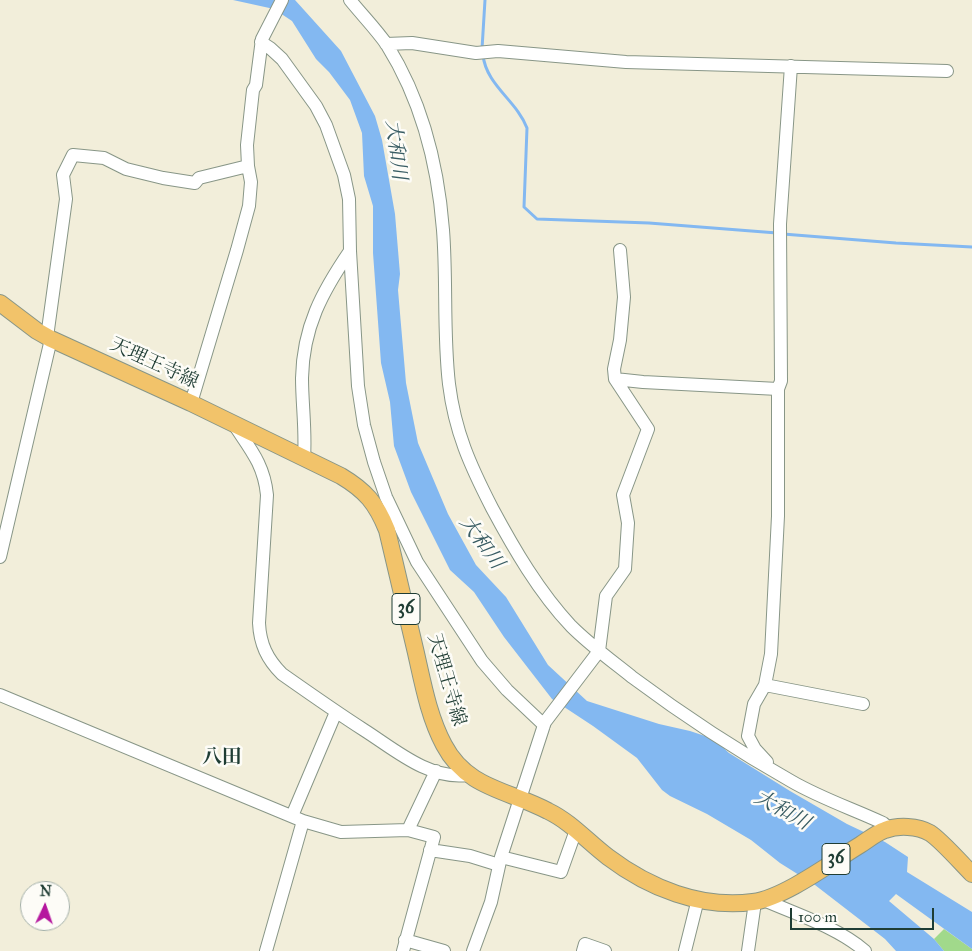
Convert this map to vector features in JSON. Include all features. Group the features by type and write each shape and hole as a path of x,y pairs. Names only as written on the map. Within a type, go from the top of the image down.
{"main road":[{"name":"天理王寺線","path":"0,303 36,331 49,338 191,403 341,476 369,496 379,510 387,530 429,707 444,746 467,775 548,811 576,830 607,856 643,879 676,894 726,903 760,901 788,889 886,829"},
{"path":"886,829 916,828 931,834 972,874"}],"street":[{"path":"191,403 249,206 251,182 248,166 248,144 252,99 256,85 261,41 282,0"},
{"path":"350,0 386,44 424,121 435,164 443,232 449,382 459,437 470,465 504,532 547,597 598,652 672,708 742,752 792,782 883,823 886,829"},
{"path":"261,41 282,59 316,106 326,125 344,175 347,191 358,386 364,425 371,453 386,497 417,562 482,661 507,690 545,723"},
{"path":"386,44 412,43 476,53 498,51 626,62 947,71"},
{"path":"774,770 755,749 748,736 754,704 765,685 771,654 778,516 778,389 781,381 780,224 791,66"},
{"path":"0,557 49,338 66,199 63,175 73,155 104,158 135,171 163,178 195,182 199,178 248,166"},
{"path":"473,951 491,902 500,861 545,723 598,652 606,596 625,568 628,524 623,496 648,429 615,378 614,369 620,340 624,297 620,250"},
{"path":"304,458 305,436 302,376 310,324 319,301 332,277 350,251"},
{"path":"615,378 643,382 778,389"},
{"path":"233,423 256,457 265,478 267,496 259,623 264,651 272,664 282,674 336,712 414,762 436,771 457,776 467,775"},
{"path":"765,685 863,704"},
{"path":"0,695 298,818 341,832 408,830 434,837 404,946 444,951"},
{"path":"266,951 298,818 336,712"},
{"path":"408,830 436,771"},
{"path":"430,850 561,872 576,830"},
{"path":"685,951 698,899"},
{"path":"748,951 760,901 839,933 865,951"},
{"path":"583,951 585,944 605,951"}],"green space":[{"path":"944,929 972,949 972,951 944,951 934,939"}],"water":[{"name":"大和川","path":"233,0 295,0 341,51 375,116 382,140 395,214 400,274 398,290 406,383 418,443 448,514 476,565 506,597 548,665 587,701 714,739 729,753 790,791 847,824 885,842 908,857 907,872 972,912 972,949 896,894 889,901 934,939 944,951 896,951 885,939 815,885 780,863 751,840 707,814 670,796 662,790 637,758 552,699 504,637 474,592 450,570 411,492 394,446 390,402 381,363 373,253 373,206 364,176 362,133 350,100 329,72 316,59 292,21 274,9"}],"waterway":[{"path":"482,49 485,0"},
{"path":"483,55 485,66 490,75 516,109 527,128 524,207 537,219 649,223 777,233"},
{"path":"783,234 972,247"}],"district":[{"name":"八田","path":"222,758"}]}
